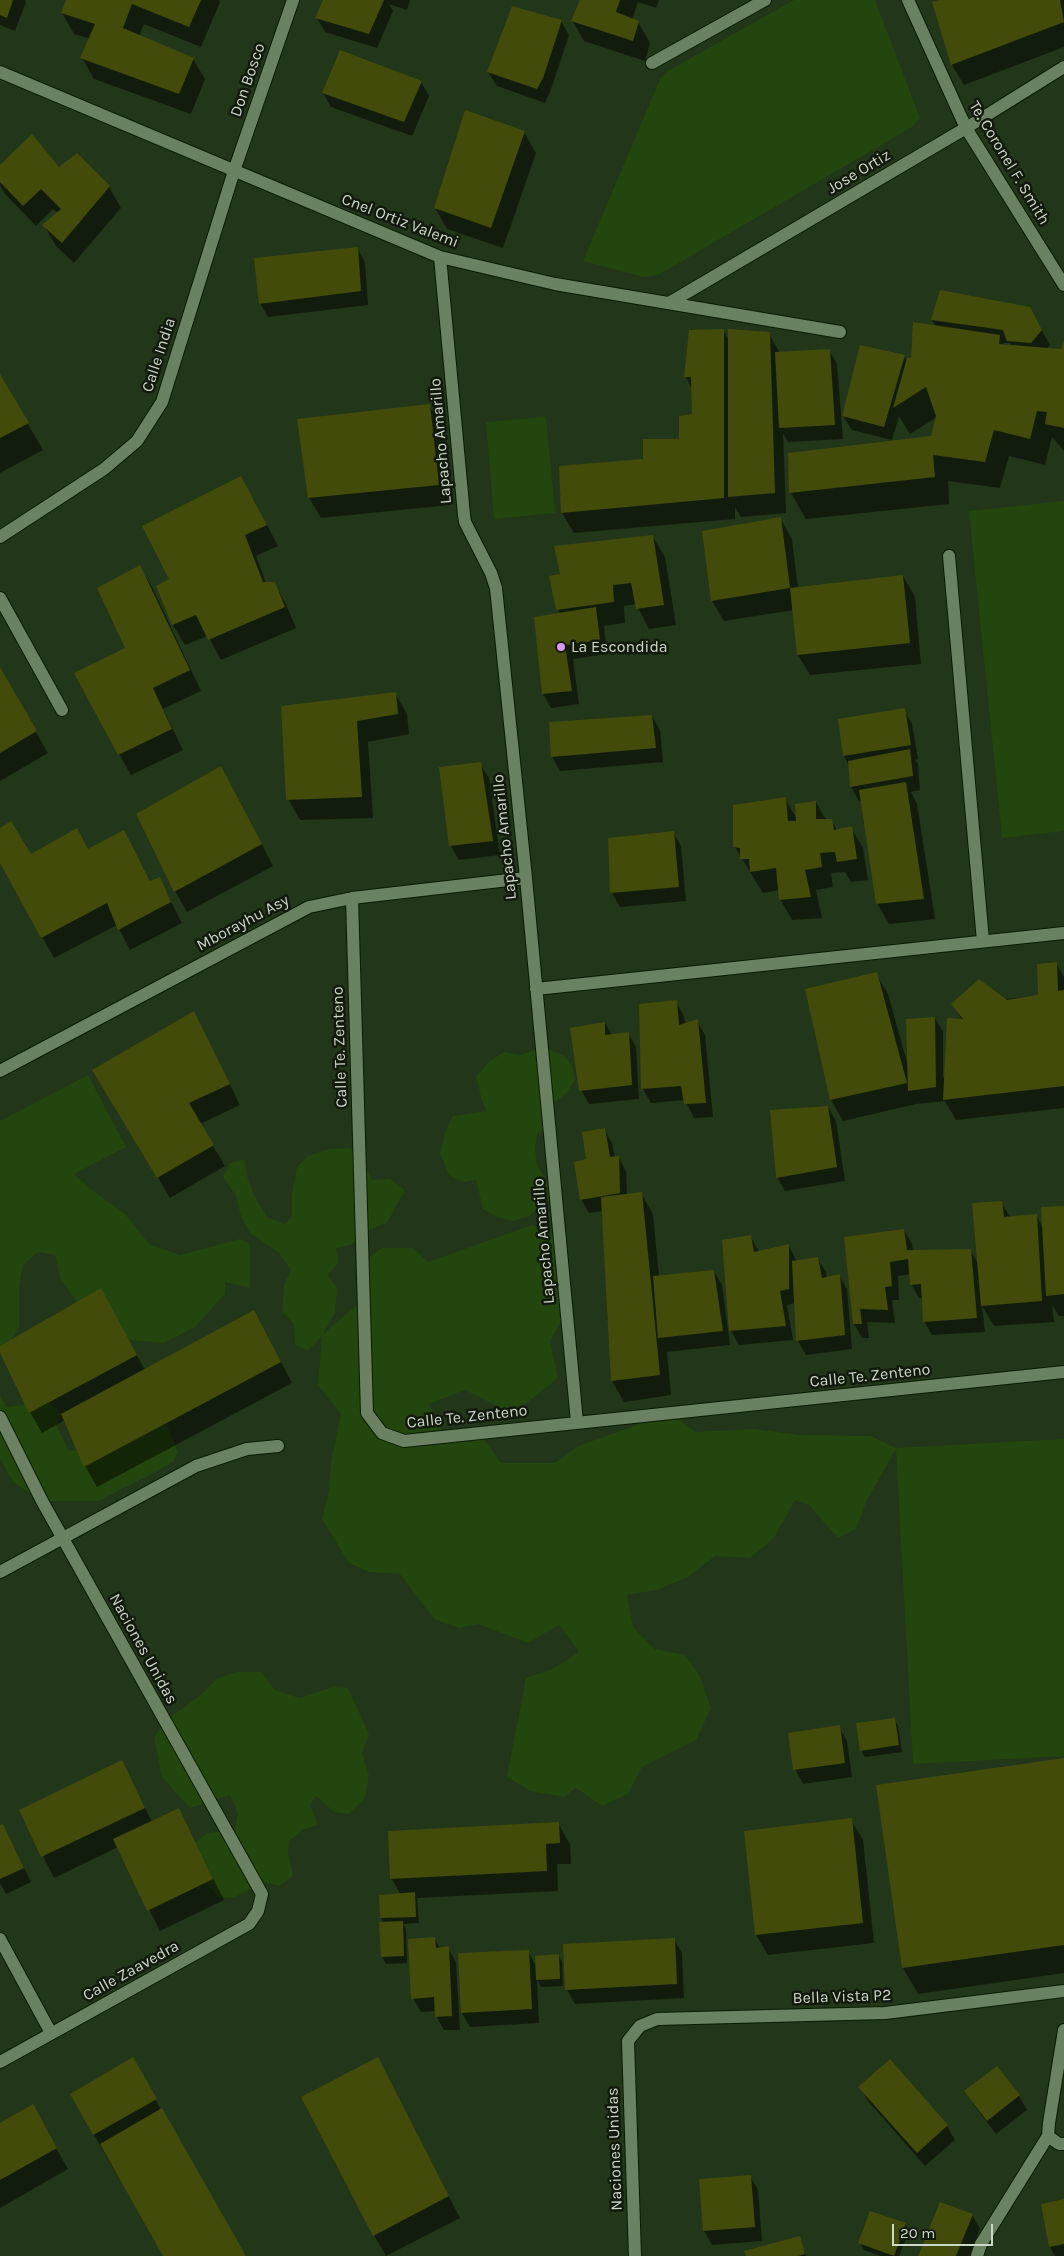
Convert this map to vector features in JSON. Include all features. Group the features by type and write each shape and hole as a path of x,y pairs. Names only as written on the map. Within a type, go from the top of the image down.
{"street":[{"name":"Don Bosco","path":"234,171 293,0"},
{"path":"652,63 765,0"},
{"name":"Te. Coronel F. Smith","path":"908,0 966,128 1064,285"},
{"name":"Jose Ortiz","path":"669,303 966,128 1064,67"},
{"name":"Cnel Ortiz Valemi","path":"0,72 440,256 556,284 840,332"},
{"name":"Calle India","path":"0,536 104,469 136,441 162,402 234,171"},
{"name":"Lapacho Amarillo","path":"440,256 465,522 491,572 496,588 526,878 577,1422"},
{"path":"949,556 983,941"},
{"path":"0,598 62,710"},
{"name":"Mborayhu Asy","path":"0,1071 300,910 352,898 526,878"},
{"name":"Calle Te. Zenteno","path":"352,898 367,1413 382,1433 404,1441 1064,1372"},
{"path":"536,989 1064,933"},
{"name":"Naciones Unidas","path":"0,1416 62,1537 262,1894"},
{"path":"0,1572 196,1466 247,1449 278,1446"},
{"name":"Calle Zaavedra","path":"0,2062 249,1924 258,1911 262,1894"},
{"path":"0,1939 50,2034"},
{"name":"Bella Vista P2","path":"628,2041 640,2026 656,2019 885,2013 1064,1991"},
{"path":"977,2256 982,2244 1048,2136 1064,2030"},
{"name":"Naciones Unidas","path":"628,2041 634,2256"},
{"path":"1048,2136 1059,2144 1064,2144"}],"green space":[{"path":"794,0 875,0 920,118 912,127 658,275 644,277 583,261 660,79 668,71"},
{"path":"546,417 555,513 494,519 486,422"},
{"path":"1064,501 1064,831 1002,838 969,511"},
{"path":"543,1047 563,1055 572,1065 575,1080 566,1094 553,1103 549,1123 537,1135 535,1150 537,1164 548,1184 549,1201 529,1216 514,1221 497,1217 483,1209 476,1180 463,1182 449,1175 440,1153 446,1130 453,1116 487,1111 482,1101 476,1076 490,1061 504,1052 520,1055"},
{"path":"88,1075 126,1147 74,1174 125,1214 149,1244 180,1255 240,1239 250,1244 250,1288 225,1282 225,1294 195,1327 164,1343 129,1340 98,1311 77,1302 60,1278 55,1255 38,1252 23,1265 19,1288 19,1327 12,1339 0,1346 0,1121"},
{"path":"350,1148 364,1164 372,1180 390,1179 405,1190 387,1223 369,1230 351,1245 336,1248 339,1262 328,1275 337,1288 335,1313 323,1334 357,1305 362,1262 382,1248 413,1248 428,1262 532,1225 559,1238 567,1311 550,1341 558,1378 513,1414 465,1390 429,1404 444,1435 479,1432 501,1463 555,1463 578,1446 671,1413 695,1432 754,1429 800,1435 871,1436 896,1448 1064,1439 1064,1756 913,1764 896,1449 867,1500 856,1529 838,1538 809,1505 795,1500 774,1538 750,1558 715,1556 688,1577 657,1590 627,1595 633,1627 654,1649 685,1655 700,1676 711,1708 696,1740 642,1767 628,1794 602,1806 576,1788 564,1797 530,1791 507,1777 526,1678 553,1669 579,1652 559,1625 528,1643 478,1624 459,1628 434,1619 400,1574 369,1572 349,1563 322,1519 329,1491 331,1462 341,1414 318,1385 322,1336 308,1351 295,1345 294,1324 282,1311 284,1285 291,1270 278,1252 250,1233 241,1216 236,1196 223,1177 230,1163 245,1159 247,1176 254,1195 267,1217 285,1224 292,1216 292,1194 297,1167 308,1156 329,1149"},
{"path":"0,1396 6,1407 49,1402 61,1414 57,1426 69,1451 105,1448 149,1419 166,1423 178,1452 173,1462 98,1501 42,1501 13,1482 0,1458"},
{"path":"237,1672 262,1672 275,1690 299,1698 333,1687 348,1688 369,1734 362,1753 369,1775 365,1798 349,1814 334,1812 316,1796 310,1805 318,1825 304,1829 289,1841 288,1852 293,1876 279,1886 265,1882 233,1898 217,1897 197,1869 195,1843 207,1833 235,1830 238,1813 230,1795 190,1808 162,1777 154,1738 165,1721 202,1694 218,1678"}],"building":[{"path":"0,0 13,0 7,18 0,15"},
{"path":"66,0 201,0 189,27 132,4 123,28 194,58 179,94 80,58 95,24 61,13"},
{"path":"323,0 384,0 369,34 315,18"},
{"path":"580,0 620,0 616,12 639,21 633,41 571,21"},
{"path":"939,0 1060,0 1064,22 951,65 932,2"},
{"path":"512,6 562,20 543,78 537,89 487,72"},
{"path":"340,50 422,81 404,122 322,93"},
{"path":"465,110 525,131 491,228 434,208"},
{"path":"32,134 59,167 77,153 110,186 62,243 42,225 61,209 41,189 23,206 0,182 0,165"},
{"path":"358,247 361,291 259,304 254,258"},
{"path":"940,290 1030,307 1042,330 1031,343 1007,341 1003,330 931,320"},
{"path":"913,322 1000,335 999,344 1061,349 1064,341 1064,428 1045,424 1047,412 1037,411 1030,439 994,430 985,462 933,455 935,477 789,493 788,453 931,436 936,416 926,387 893,408 907,358 911,358"},
{"path":"724,329 724,498 561,513 559,466 643,459 643,439 679,439 679,416 692,414 691,377 684,377 689,330"},
{"path":"728,329 770,332 775,493 728,497"},
{"path":"860,345 905,355 884,427 842,416"},
{"path":"830,349 835,425 779,428 775,352"},
{"path":"0,374 29,423 0,438"},
{"path":"430,404 439,485 308,498 297,419"},
{"path":"241,476 267,525 245,535 263,582 275,582 285,607 208,640 196,615 172,625 156,586 169,579 142,526"},
{"path":"781,517 790,588 711,601 702,531"},
{"path":"653,535 664,605 636,609 631,583 613,585 614,602 556,610 549,576 560,574 554,546"},
{"path":"140,565 190,670 153,688 172,729 118,755 74,673 125,648 97,588"},
{"path":"903,575 910,643 797,655 790,588"},
{"path":"596,607 600,640 565,645 572,691 542,694 534,617"},
{"path":"0,667 37,731 0,753"},
{"path":"396,692 398,714 357,721 362,797 286,800 281,706"},
{"path":"905,708 911,745 843,756 838,719"},
{"path":"652,715 656,748 551,757 549,722"},
{"path":"910,749 913,776 850,787 848,761"},
{"path":"481,762 493,841 449,846 439,767"},
{"path":"221,766 262,844 174,892 136,814"},
{"path":"906,782 924,899 876,904 859,790"},
{"path":"786,797 788,821 796,821 795,804 816,801 816,819 832,819 834,830 852,826 857,859 837,862 835,852 820,853 822,867 805,870 811,897 779,900 776,868 750,872 749,859 740,859 740,848 733,847 733,805"},
{"path":"11,821 31,854 77,828 88,849 124,830 150,881 160,877 171,902 118,930 107,903 41,938 0,863 0,828"},
{"path":"674,831 679,887 610,893 608,838"},
{"path":"1057,962 1058,991 1064,990 1064,1086 943,1100 947,1018 963,1019 951,1004 979,979 1007,1000 1038,995 1037,964"},
{"path":"877,972 907,1083 830,1100 805,989"},
{"path":"677,1000 679,1025 698,1019 706,1103 684,1104 681,1086 641,1089 639,1004"},
{"path":"194,1011 230,1084 189,1103 214,1145 157,1178 92,1070"},
{"path":"935,1017 936,1087 908,1091 906,1019"},
{"path":"605,1022 605,1035 629,1032 632,1085 579,1091 570,1028"},
{"path":"828,1106 837,1167 776,1178 770,1110"},
{"path":"605,1128 610,1157 619,1156 620,1193 580,1200 574,1162 586,1159 582,1132"},
{"path":"642,1192 660,1375 611,1381 601,1197"},
{"path":"1002,1201 1004,1217 1037,1214 1042,1301 981,1306 972,1203"},
{"path":"1064,1206 1064,1294 1046,1296 1041,1207"},
{"path":"904,1229 907,1250 971,1249 977,1318 923,1322 921,1284 910,1285 908,1259 890,1262 892,1286 885,1287 888,1310 860,1309 862,1324 853,1324 844,1237"},
{"path":"751,1235 754,1252 789,1244 789,1289 780,1291 786,1326 729,1331 722,1240"},
{"path":"818,1257 822,1278 840,1274 845,1335 796,1341 792,1261"},
{"path":"714,1270 723,1331 658,1338 653,1276"},
{"path":"101,1288 137,1355 29,1413 0,1353 0,1346"},
{"path":"254,1310 281,1362 84,1467 61,1414"},
{"path":"895,1718 899,1745 860,1751 856,1723"},
{"path":"840,1725 845,1763 793,1770 788,1733"},
{"path":"1064,1758 1064,1945 902,1968 876,1785"},
{"path":"122,1760 145,1808 41,1857 19,1810"},
{"path":"179,1808 213,1879 147,1911 113,1839"},
{"path":"852,1818 863,1923 755,1935 744,1831"},
{"path":"559,1822 560,1843 546,1844 547,1871 390,1879 388,1831"},
{"path":"3,1824 24,1868 0,1879 0,1825"},
{"path":"415,1892 416,1917 380,1918 379,1895"},
{"path":"403,1921 404,1956 381,1957 379,1922"},
{"path":"435,1937 436,1948 449,1946 452,2016 435,2017 434,1997 411,1999 408,1939"},
{"path":"675,1938 677,1984 565,1990 563,1944"},
{"path":"529,1950 532,2009 461,2013 458,1953"},
{"path":"559,1954 560,1979 536,1980 535,1956"},
{"path":"133,2057 157,2099 93,2135 70,2094"},
{"path":"378,2057 449,2196 373,2236 301,2097"},
{"path":"890,2059 948,2125 917,2153 858,2087"},
{"path":"997,2066 1020,2095 987,2121 964,2091"},
{"path":"33,2104 57,2148 0,2180 0,2123"},
{"path":"162,2108 246,2256 163,2256 100,2144"},
{"path":"751,2175 755,2227 703,2231 699,2179"},
{"path":"1064,2199 1064,2244 1049,2247 1041,2204"},
{"path":"940,2202 973,2214 956,2256 918,2256"},
{"path":"870,2211 906,2223 894,2256 858,2243"},
{"path":"800,2236 805,2254 798,2256 746,2256 744,2251"}],"place":[{"name":"La Escondida","path":"561,647"}]}
